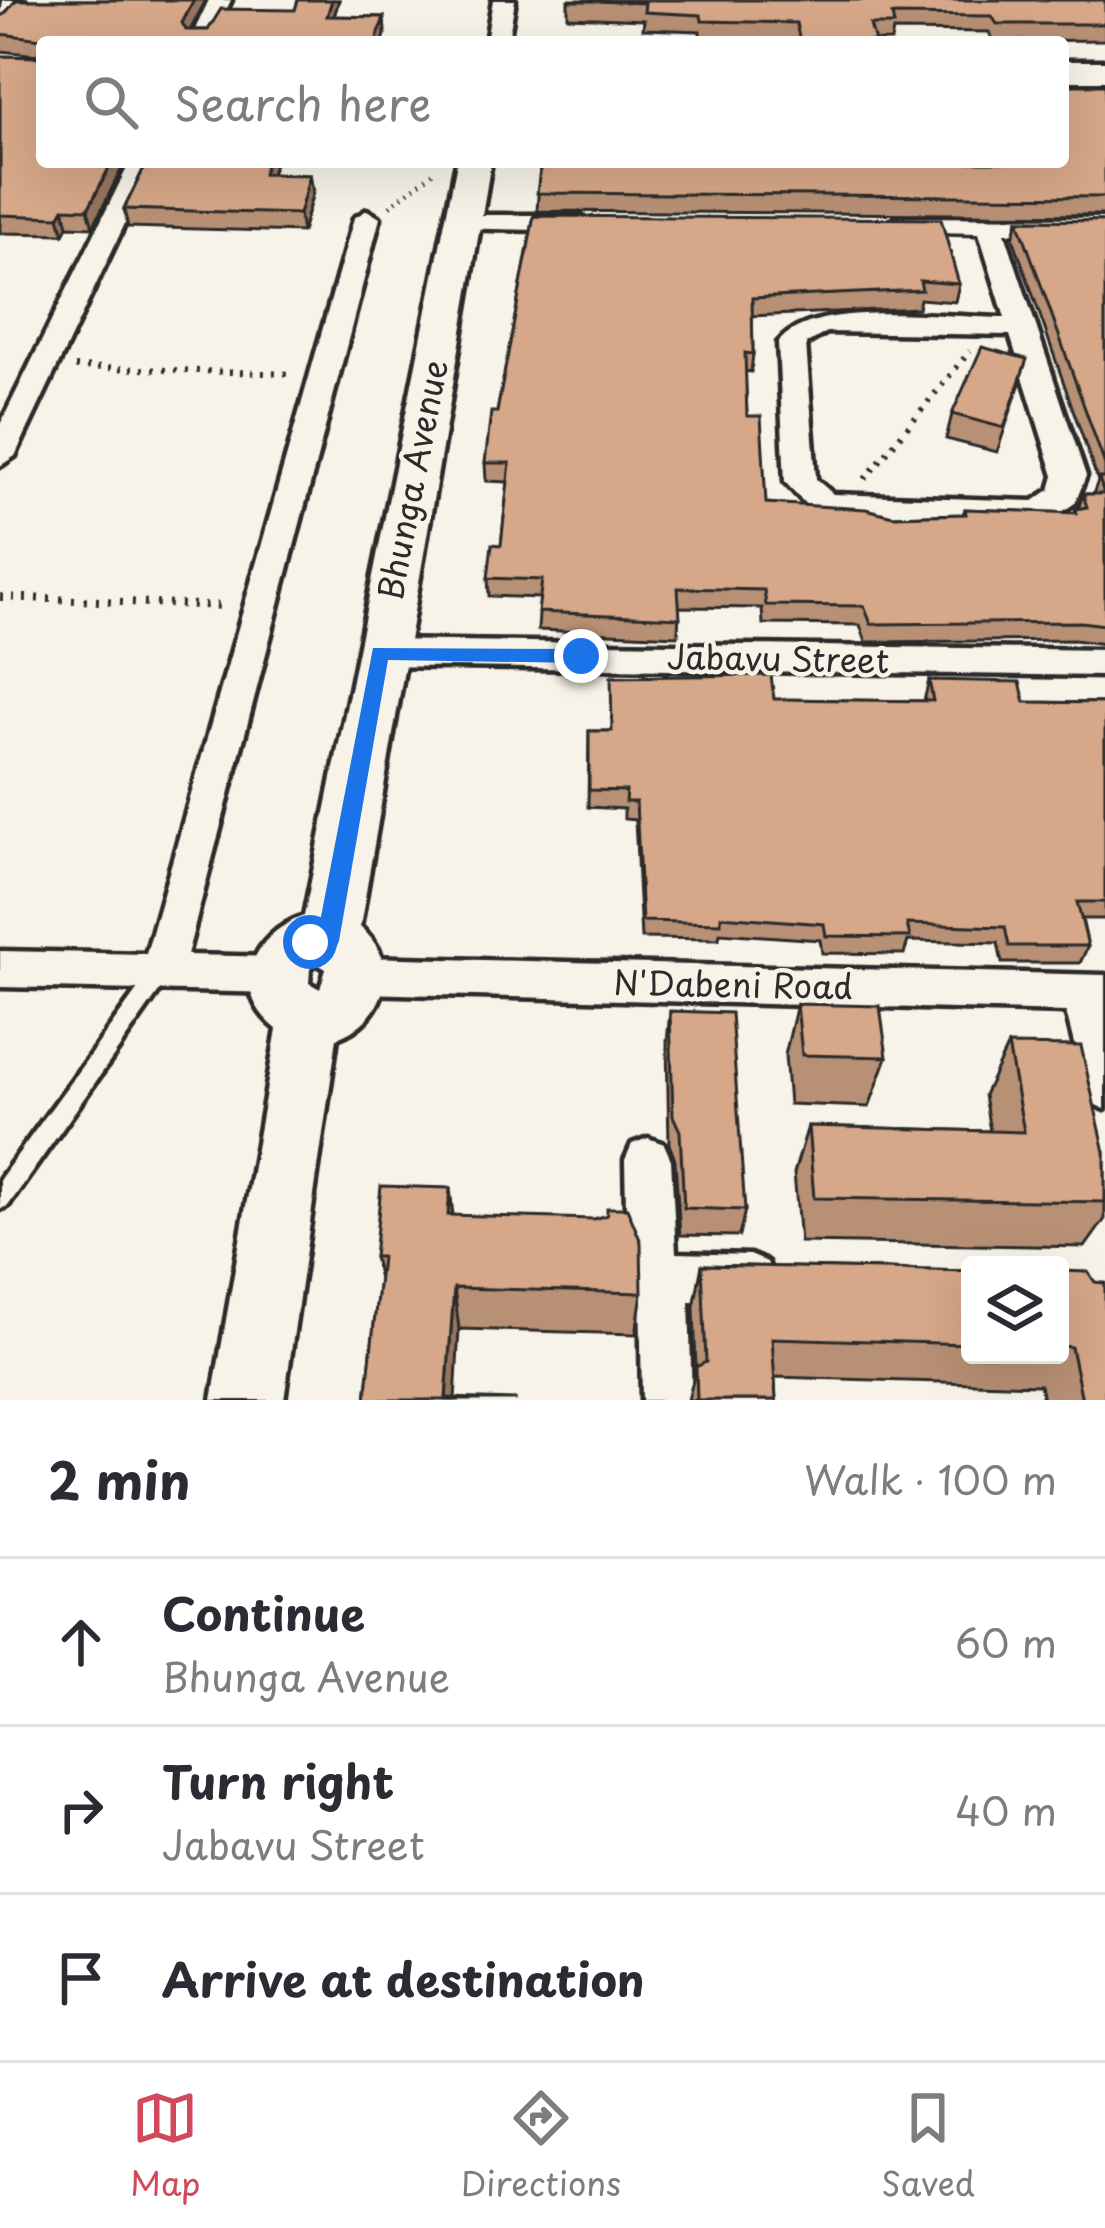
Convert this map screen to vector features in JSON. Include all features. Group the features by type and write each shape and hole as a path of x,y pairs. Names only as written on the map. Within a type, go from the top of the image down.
{"street":[{"path":"0,22 14,0"},
{"path":"203,36 220,0"},
{"path":"498,36 504,0"},
{"path":"1069,71 1105,71"},
{"path":"0,456 139,168"},
{"name":"Bhunga Avenue","path":"248,1400 319,976 461,223 459,168"},
{"path":"161,973 368,218"},
{"path":"461,223 614,224"},
{"path":"872,225 1105,226"},
{"path":"989,225 1004,327 1071,486 1057,505 1039,512 842,508 823,502 801,482 792,343 803,331 825,324 1004,327"},
{"name":"Jabavu Street","path":"380,653 1105,663"},
{"name":"N'Dabeni Road","path":"0,969 1094,993"},
{"path":"1094,993 1105,1088"},
{"path":"648,1160 651,1258 664,1276 667,1400"},
{"path":"664,1276 805,1280"}],"lane":[{"path":"0,1198 161,973"}],"path":[{"path":"368,218 451,168"},
{"path":"842,508 1004,327"},
{"path":"44,366 325,375"},
{"path":"0,597 261,607"}],"building":[{"path":"16,0 194,0 182,23 186,30 208,30 221,9 295,10 298,0 332,0 327,16 384,17 378,36 36,38 0,34 0,15"},
{"path":"568,0 1105,0 1105,24 997,24 992,16 892,15 894,25 870,25 873,36 799,36 796,23 702,21 701,15 644,12 645,3"},
{"path":"0,56 36,57 36,168 109,168 88,209 64,208 59,217 0,215"},
{"path":"1069,85 1105,85 1105,197 537,193 540,168 1069,168"},
{"path":"144,168 264,168 263,174 310,175 299,214 124,209"},
{"path":"534,216 941,219 959,284 920,281 922,290 752,298 753,354 745,353 747,416 761,416 766,503 866,509 893,516 966,514 965,509 1077,513 1076,509 1087,507 1083,494 1104,494 1099,478 1105,478 1105,625 871,624 864,606 766,605 764,590 678,588 680,618 538,612 542,580 488,578 492,544 501,545 510,463 485,463 491,412 497,412"},
{"path":"1018,220 1105,221 1105,465"},
{"path":"982,347 1027,359 1004,428 952,414"},
{"path":"771,675 774,699 933,701 929,680 1020,682 1025,702 1105,703 1105,902 1077,902 1088,946 1009,946 1005,927 907,924 910,937 826,936 824,924 721,916 721,923 642,921 636,802 625,802 626,791 589,790 589,731 612,731 611,677"},
{"path":"797,1004 880,1006 887,1057 802,1055"},
{"path":"670,1011 731,1013 745,1210 684,1208 680,1131 673,1116"},
{"path":"1008,1045 1081,1046 1105,1152 1105,1202 814,1198 808,1126 1024,1132"},
{"path":"381,1186 450,1188 448,1215 594,1219 607,1215 607,1208 627,1208 641,1242 642,1293 454,1288 446,1398 517,1400 366,1400 381,1257 374,1257"},
{"path":"702,1265 961,1271 961,1344 772,1338 776,1400 697,1400 696,1367 706,1362"},
{"path":"1069,1271 1088,1272 1095,1282 1105,1283 1105,1400 1082,1400 1071,1347"}],"route":[{"path":"310,942 328,941 380,653 581,656"}]}
